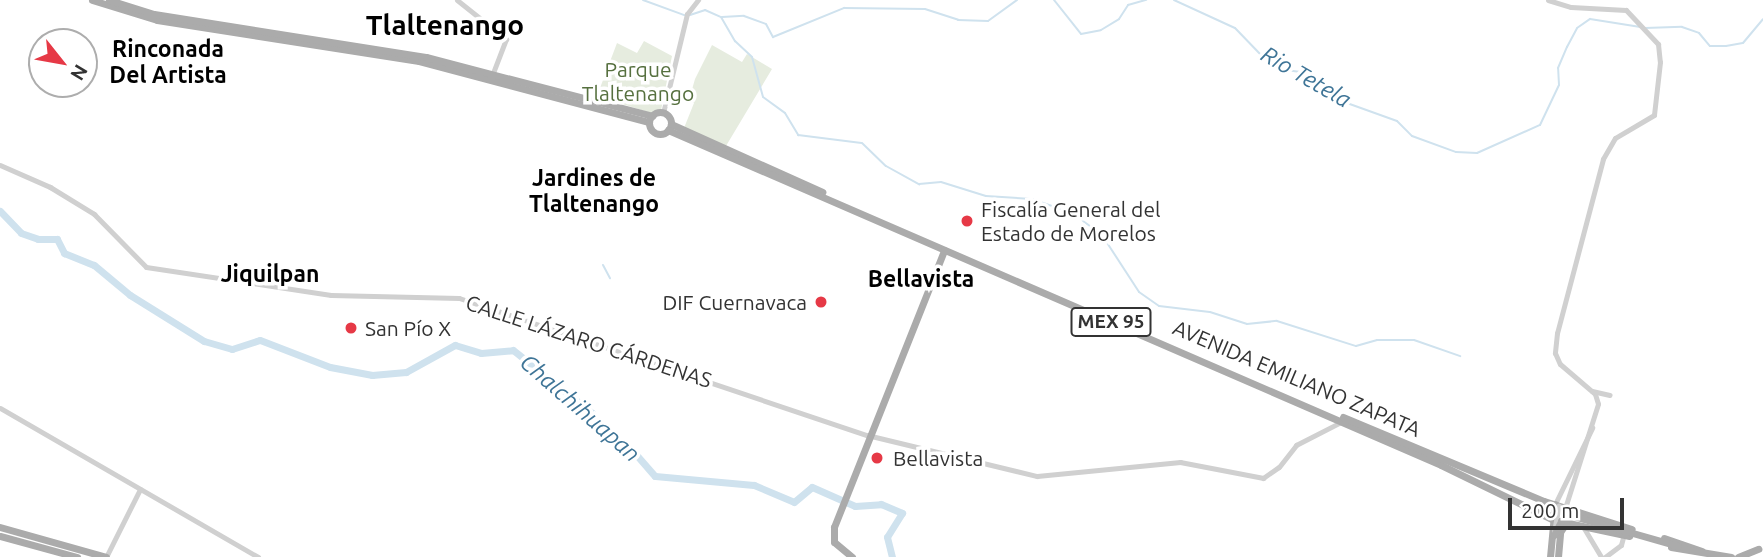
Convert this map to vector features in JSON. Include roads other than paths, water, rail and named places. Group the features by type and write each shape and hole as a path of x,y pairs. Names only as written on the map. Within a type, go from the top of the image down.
{"main road":[{"path":"92,0 157,20 315,40"},
{"path":"109,0 154,13 315,40 492,75 650,119 663,113 670,127"},
{"name":"AVENIDA EMILIANO ZAPATA","path":"650,119 656,134 670,127 944,250 1009,276"},
{"name":"AVENIDA EMILIANO ZAPATA","path":"811,190 1344,420 1565,508"},
{"path":"845,557 830,544 832,527 944,250"},
{"name":"AVENIDA EMILIANO ZAPATA","path":"1344,420 1550,515"},
{"path":"1443,460 1542,505"},
{"path":"1550,515 1555,505"},
{"path":"1550,515 1565,508"},
{"path":"1554,557 1565,508"},
{"name":"MEX 95","path":"1565,508 1624,531"},
{"path":"1550,515 1558,530"},
{"name":"MEX 95","path":"1550,515 1558,530 1580,522 1731,557"},
{"path":"1580,522 1587,515"},
{"path":"1558,530 1564,518 1573,516 1703,552"},
{"path":"0,527 106,557"},
{"path":"832,527 834,542 852,557"},
{"path":"0,536 77,557"},
{"path":"1738,557 1758,549"}],"street":[{"path":"663,113 685,20 690,8 698,0"},
{"path":"1548,0 1571,7 1618,6 1633,16 1660,53 1654,115 1615,138 1603,159 1558,333 1555,353 1560,365 1592,391 1598,404 1565,508"},
{"path":"459,1 506,39 492,75"},
{"name":"CALLE LÁZARO CÁRDENAS","path":"0,165 50,187 94,214 143,266 353,297 459,298 871,434 1037,476 1180,462 1258,479 1270,475 1303,440 1344,420"},
{"path":"1592,391 1610,395"},
{"path":"0,408 258,557"},
{"path":"1558,530 1556,510 1592,428"},
{"path":"1555,505 1592,428"},
{"path":"106,557 140,489"},
{"path":"1580,522 1603,557 1621,545 1624,531"}],"waterway":[{"path":"643,0 684,15"},
{"name":"Rio Tetela","path":"722,17 744,16 766,24 773,37 844,8 925,9 958,20 988,21 1017,0"},
{"name":"Rio Tetela","path":"1054,0 1081,34 1101,30 1119,19 1128,5 1146,0"},
{"name":"Rio Tetela","path":"1174,0 1235,28 1264,58 1286,70 1308,73 1333,98 1397,121 1412,136 1456,152 1477,153 1540,125 1559,85 1558,68 1567,47 1577,28 1590,19 1640,27"},
{"path":"690,15 705,10 721,17 735,41 752,57 763,97 785,113 798,135 862,143 886,166 919,184 941,182 986,196 1032,199 1072,213 1102,235 1139,292 1159,306 1210,312 1247,324 1277,321 1356,346 1377,340 1414,340 1460,356"},
{"name":"Rio Tetela","path":"1645,28 1682,27 1699,33 1710,46 1726,46 1743,43 1763,19"},
{"name":"Chalchihuapan","path":"0,211 21,233 38,239 57,239 64,253 94,265 130,295 204,341 232,349 260,340 330,367 372,375 406,372 455,345 481,353 513,350 592,413 601,432 633,451 655,476 754,485 794,502 812,487 855,506 881,504 902,513 887,537 892,557"},
{"path":"603,265 610,278"}],"tunnel":[{"path":"1542,505 1558,516"}],"place":[{"name":"Fiscalía General del Estado de Morelos","path":"967,221"},
{"name":"DIF Cuernavaca","path":"821,302"},
{"name":"San Pío X","path":"351,328"},
{"name":"Bellavista","path":"877,458"}],"district":[{"name":"Tlaltenango","path":"445,25"},
{"name":"Rinconada Del Artista","path":"168,62"},
{"name":"Jardines de Tlaltenango","path":"594,191"},
{"name":"Jiquilpan","path":"270,274"},
{"name":"Bellavista","path":"921,279"}],"park label":[{"name":"Parque Tlaltenango","path":"638,81"}]}
